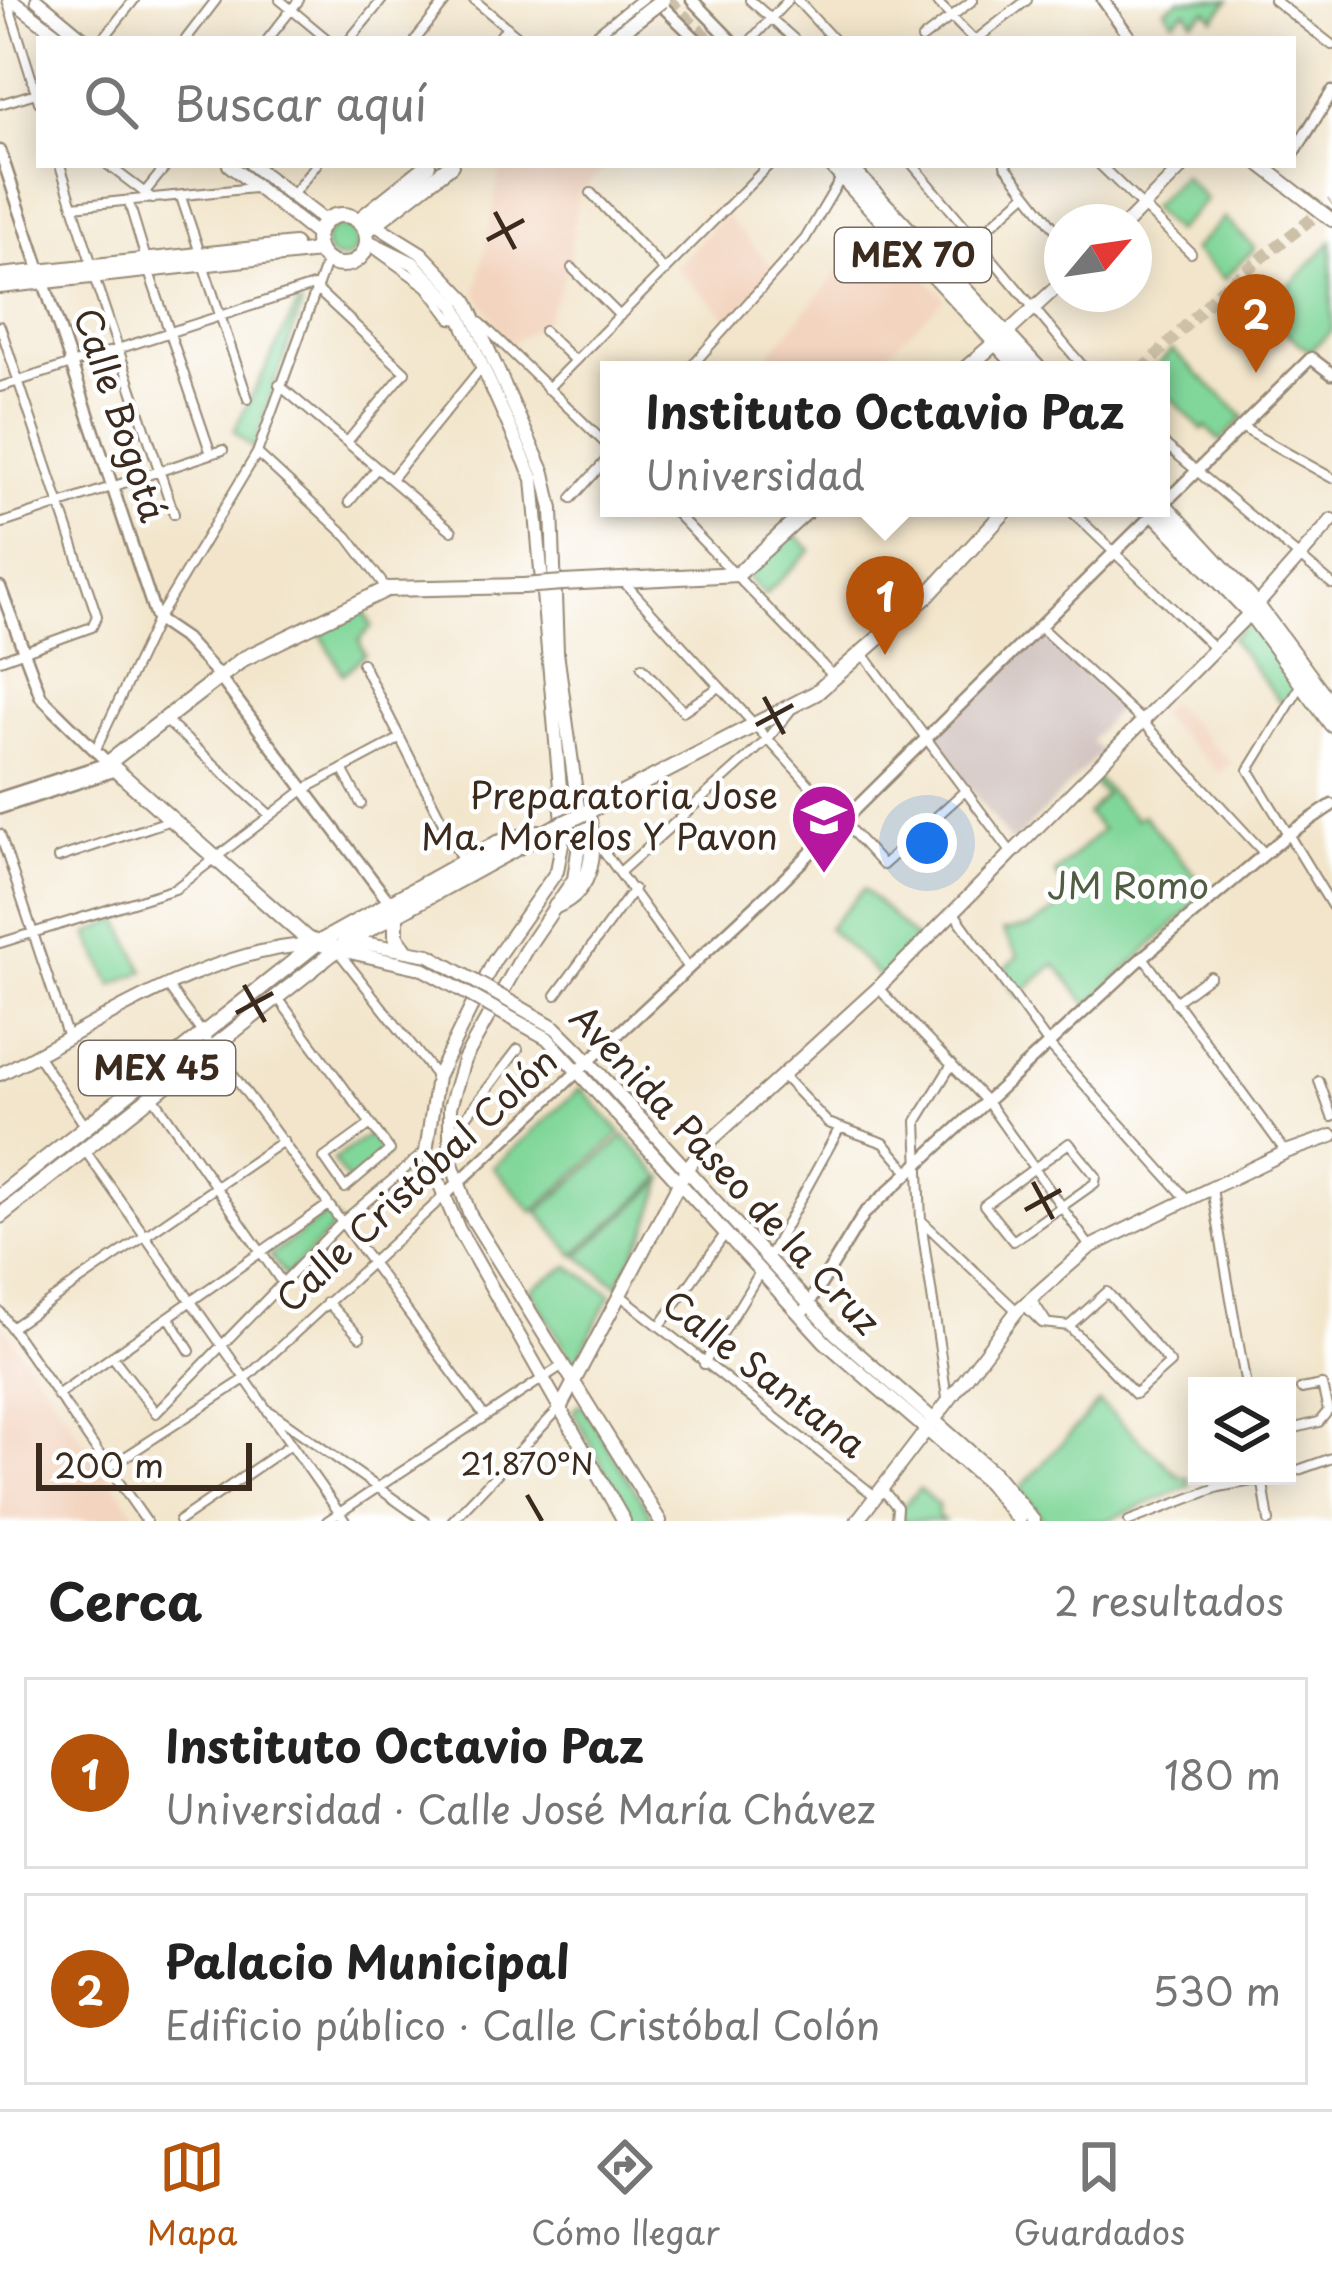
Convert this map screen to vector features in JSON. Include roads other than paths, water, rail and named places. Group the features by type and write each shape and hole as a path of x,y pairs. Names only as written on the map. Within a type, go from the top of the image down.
{"main road":[{"path":"9,0 59,36"},
{"path":"594,36 644,0"},
{"path":"618,36 661,1"},
{"path":"42,2 81,36"},
{"path":"232,168 351,264 364,253 368,232 425,168"},
{"path":"256,168 292,195 321,242"},
{"path":"368,232 447,168"},
{"name":"MEX 70","path":"844,168 1002,338 1029,361"},
{"path":"1147,204 1181,168"},
{"path":"1282,171 1332,220"},
{"path":"0,286 42,276 321,242 342,214 441,269 468,317 544,473 552,509 557,652 581,830 574,879 464,1060 448,1140 457,1184 660,1521"},
{"path":"0,276 42,276"},
{"path":"975,361 1044,298"},
{"path":"468,317 483,366 533,479 540,512 541,613 564,833 557,871 494,961 436,1077 426,1152 442,1198 624,1521"},
{"name":"MEX 70","path":"1002,338 1016,361"},
{"path":"332,943 214,857 112,767 218,675 387,590 738,574 800,517"},
{"name":"MEX 45","path":"0,1216 151,1094 207,1040 332,943 465,867 496,843 553,829 791,710 836,679 999,517"},
{"path":"1166,517 1253,609 1332,706"},
{"path":"560,1408 687,1168 878,988 1215,649 1332,520"},
{"path":"1253,609 1332,725"},
{"path":"556,906 572,899 584,885 594,837 586,812"},
{"path":"393,906 393,926 405,950"},
{"path":"0,1074 169,988 254,954 332,943"},
{"name":"MEX 45","path":"0,1196 84,1124 278,996 332,943"},
{"name":"Avenida Paseo de la Cruz","path":"332,943 405,950 556,1028 680,1182 726,1233 764,1265"},
{"name":"Avenida Paseo de la Cruz","path":"332,943 425,962"},
{"name":"Avenida Paseo de la Cruz","path":"579,1062 687,1168 805,1310 987,1482 1019,1521"},
{"path":"857,1521 1024,1305 1090,1247 1286,1152 1332,1136"},
{"name":"Avenida Paseo de la Cruz","path":"928,1425 994,1473 1034,1521"}],"street":[{"path":"9,0 36,90"},
{"path":"105,36 134,0"},
{"path":"188,36 216,0"},
{"path":"280,0 323,36"},
{"path":"270,36 299,0"},
{"path":"352,36 382,0"},
{"path":"418,36 447,0"},
{"path":"474,0 514,36"},
{"path":"593,36 635,0"},
{"path":"692,0 727,36"},
{"path":"750,0 791,36"},
{"path":"755,36 793,0 830,36"},
{"path":"935,0 972,36"},
{"path":"926,36 973,0"},
{"path":"979,36 1027,0"},
{"path":"1103,0 1129,36"},
{"path":"1274,0 1332,45"},
{"path":"619,36 661,1 693,36"},
{"path":"695,36 695,20 710,19"},
{"path":"501,36 507,27"},
{"path":"1296,149 1332,92"},
{"path":"0,104 36,97"},
{"name":"Calle Bogotá","path":"0,151 157,620"},
{"path":"61,168 174,514"},
{"path":"113,168 154,200"},
{"path":"145,192 165,168"},
{"path":"292,195 314,168"},
{"path":"547,389 766,168"},
{"path":"696,361 805,239 844,168"},
{"path":"916,168 979,236 1030,310 1078,361"},
{"path":"1007,168 1044,215"},
{"path":"1103,168 1139,204"},
{"path":"73,206 254,188"},
{"path":"591,194 664,271"},
{"path":"979,236 1028,194"},
{"path":"181,196 248,399"},
{"path":"129,203 211,454"},
{"path":"1152,216 1191,253"},
{"path":"368,232 376,251 427,287 451,319 468,317 600,439"},
{"path":"70,776 95,751 157,620 256,453 314,286 321,242"},
{"path":"572,268 620,316"},
{"path":"0,387 314,286"},
{"path":"314,286 405,372 347,442"},
{"path":"0,326 97,623 0,660"},
{"path":"544,331 575,361"},
{"name":"Calle Cristóbal Colón","path":"1170,495 1311,358 1332,374"},
{"path":"391,479 483,366"},
{"path":"279,385 452,531"},
{"path":"1241,427 1332,478"},
{"path":"0,524 223,449"},
{"path":"1170,449 1332,584"},
{"path":"256,453 348,537 387,590"},
{"path":"349,502 377,468"},
{"path":"572,498 600,468"},
{"path":"680,517 836,679"},
{"path":"1076,517 1215,649"},
{"name":"Calle Cristóbal Colón","path":"109,1468 245,1379 457,1184 579,1062 689,969 1147,517"},
{"path":"621,579 883,865 965,790"},
{"path":"0,587 41,697 112,767"},
{"path":"157,620 185,639 218,675 393,906"},
{"path":"1039,626 1141,720 1265,854"},
{"path":"864,655 1011,852"},
{"path":"362,662 465,867"},
{"path":"642,667 683,711 719,687"},
{"path":"1303,682 1249,770 1332,906"},
{"path":"622,871 767,740 791,710"},
{"path":"164,718 270,815"},
{"path":"0,943 175,889 305,789 399,739"},
{"path":"0,798 112,767"},
{"path":"0,808 112,767"},
{"path":"342,770 361,804"},
{"path":"805,1310 864,1214 1143,957 1287,835 1332,805"},
{"path":"58,858 172,820"},
{"path":"0,834 68,1039"},
{"path":"594,837 689,969"},
{"path":"556,995 634,890"},
{"path":"953,912 1050,1046 1186,1199"},
{"path":"332,943 436,1077"},
{"path":"1143,957 1286,1152"},
{"path":"1175,1002 1210,976"},
{"path":"169,988 483,1414"},
{"path":"878,988 988,1103 1090,1247"},
{"path":"278,996 371,1124 392,1153 345,1189 325,1161 371,1124"},
{"path":"448,1140 518,1049"},
{"path":"37,1055 84,1124"},
{"path":"948,1400 914,1169 916,1121 952,1064"},
{"path":"784,1077 839,1130 884,1143 914,1169"},
{"path":"1319,1081 1332,1117"},
{"path":"151,1094 283,1284"},
{"path":"704,1364 839,1130"},
{"path":"11,1328 283,1141"},
{"path":"1069,1143 1096,1176 1095,1183 1064,1205 1013,1240 984,1208 1069,1143"},
{"path":"83,1148 342,1517"},
{"path":"112,1356 154,1414 341,1223 426,1152"},
{"path":"1211,1188 1244,1377"},
{"path":"57,1395 328,1205"},
{"path":"921,1220 1047,1323 1070,1326 1136,1394 1170,1363 1107,1292 1070,1326"},
{"path":"660,1326 726,1233"},
{"name":"Calle Santana","path":"620,1295 704,1364 878,1492"},
{"path":"328,1302 360,1337"},
{"path":"0,1312 146,1521"},
{"path":"169,1317 190,1351"},
{"path":"327,1521 342,1517 376,1486 562,1365"},
{"path":"1296,1428 1319,1422 1328,1411 1322,1385 1301,1389"},
{"path":"265,1408 425,1521"},
{"path":"452,1521 560,1408"},
{"path":"179,1521 291,1444"},
{"path":"1296,1469 1332,1458"},
{"path":"1129,1521 1229,1485"},
{"path":"1263,1485 1269,1521"},
{"path":"878,1492 897,1507 896,1521"}],"tunnel":[{"path":"667,0 704,36"},
{"path":"1151,361 1222,289 1332,203"}],"place":[{"name":"Palacio Municipal","path":"1256,373"},
{"name":"Instituto Octavio Paz","path":"885,655"},
{"name":"Preparatoria Jose Ma. Morelos Y Pavon","path":"824,876"}],"park label":[{"name":"JM Romo","path":"1128,886"}]}
